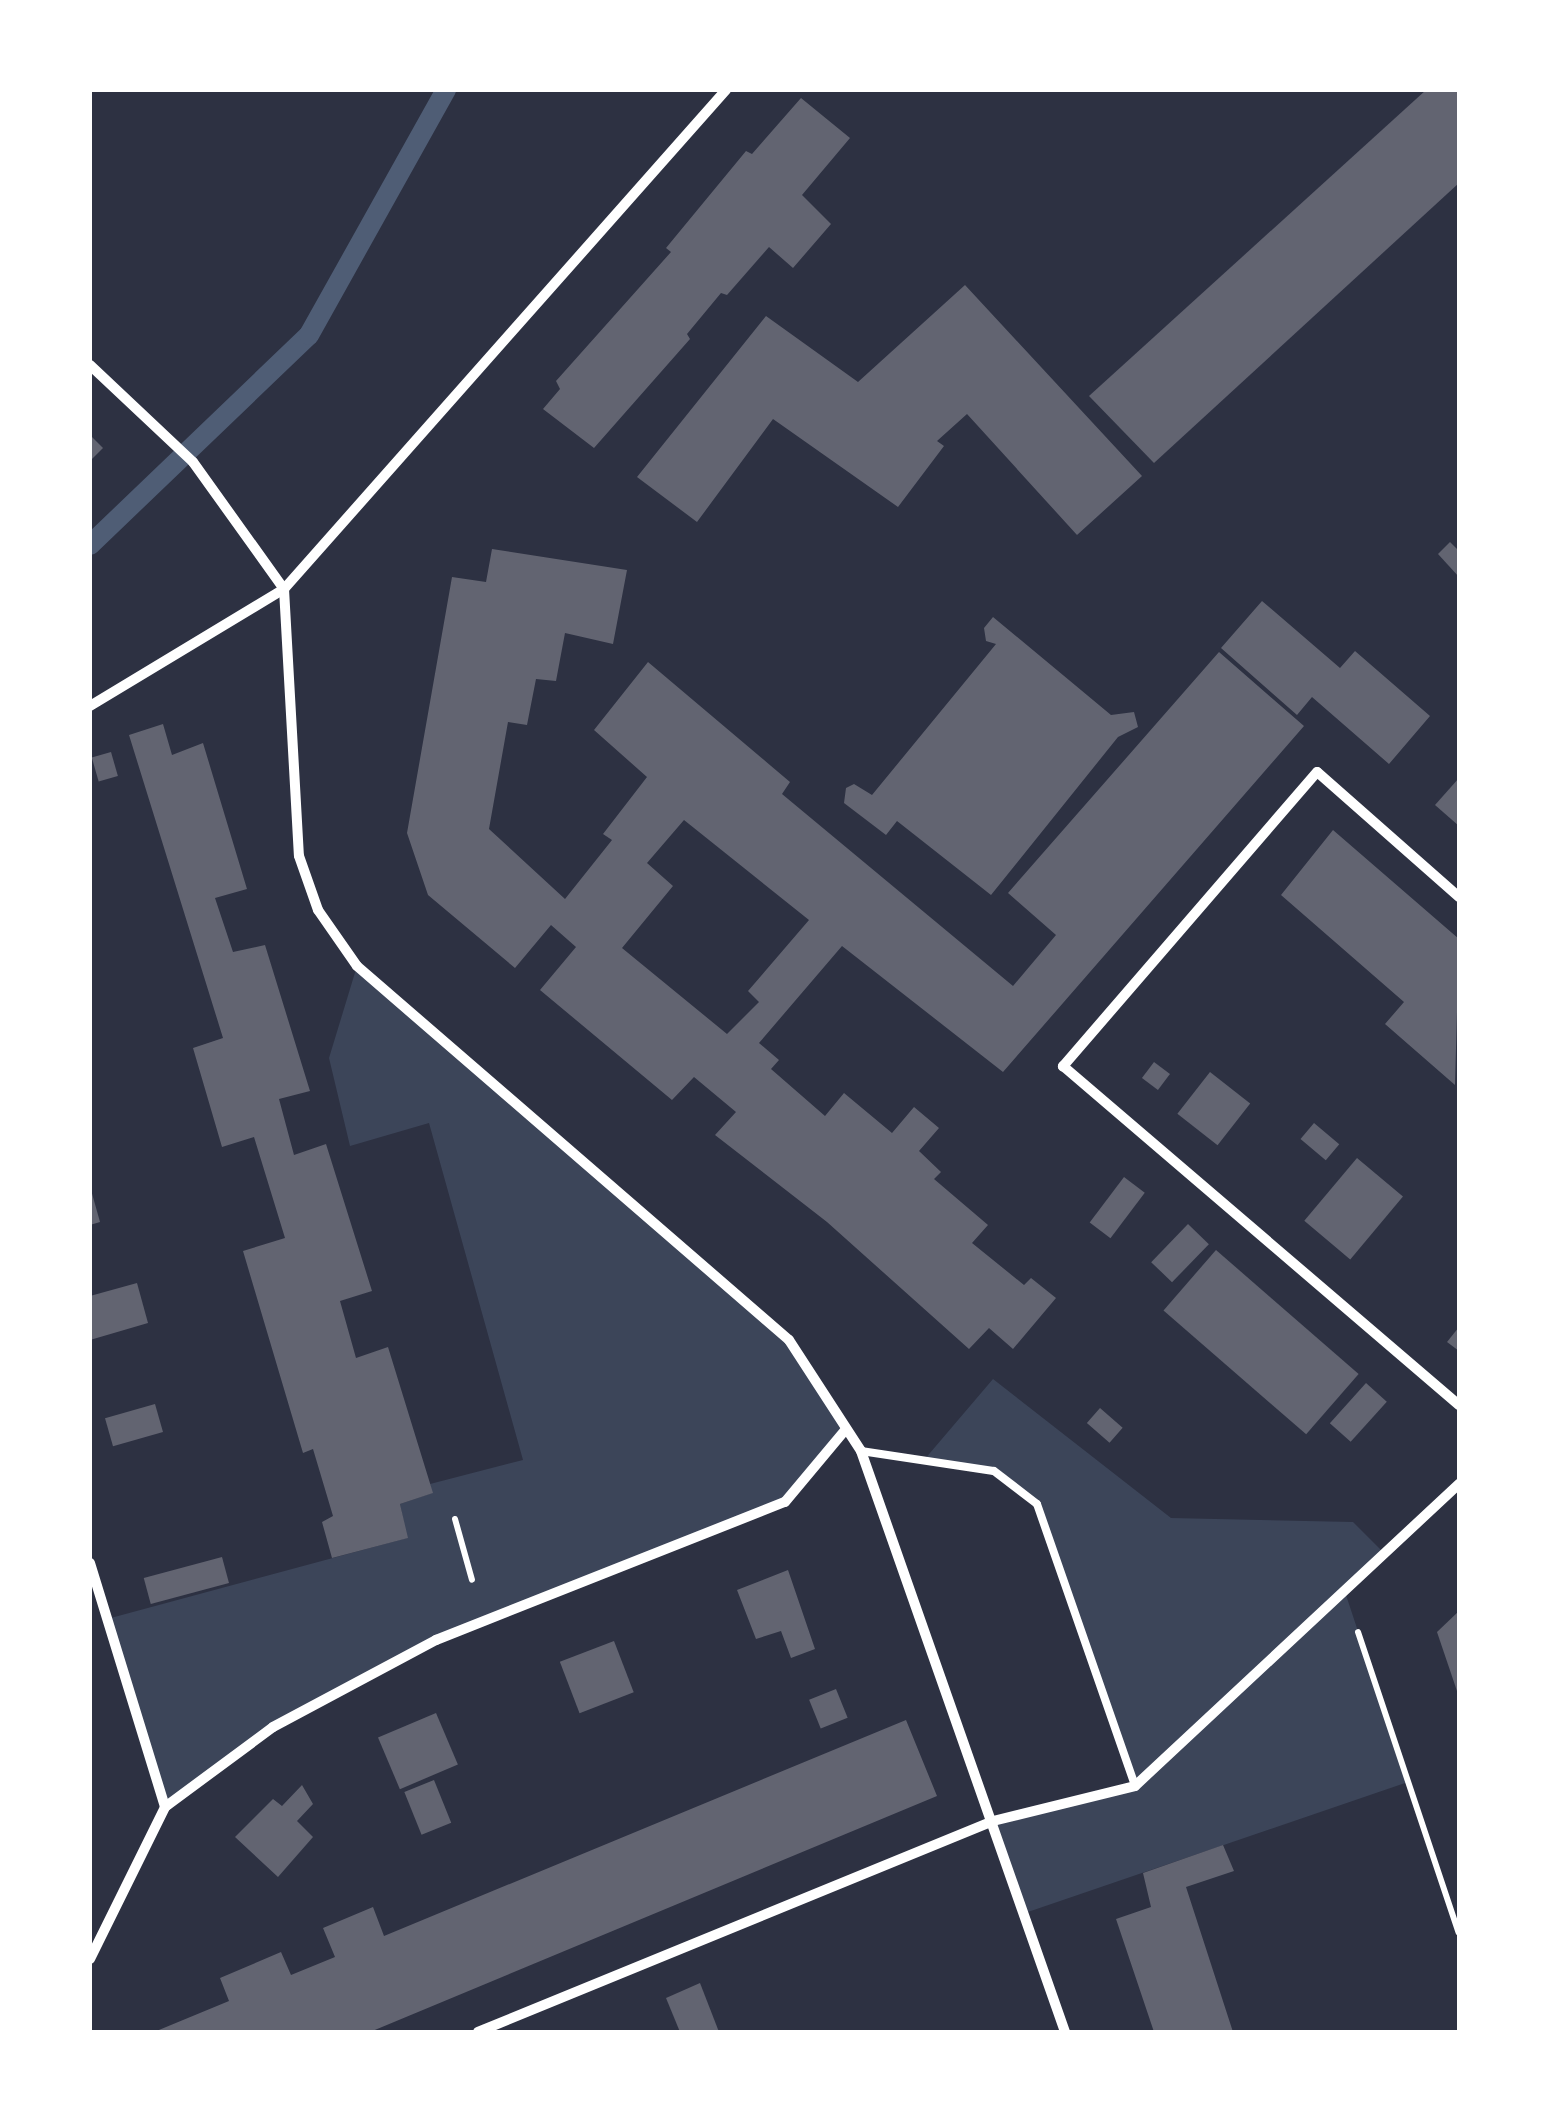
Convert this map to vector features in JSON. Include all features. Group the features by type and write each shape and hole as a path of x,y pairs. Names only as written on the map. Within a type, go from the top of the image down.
{"street":[{"path":"90,706 284,590 726,90"},
{"path":"90,365 193,462 284,590 299,856 318,910 358,966 789,1340 861,1451 1065,2032"},
{"path":"1459,897 1316,772 1063,1066 1459,1406"},
{"path":"90,1959 164,1808 273,1727 436,1640 785,1502 846,1430"},
{"path":"478,2032 993,1821 1135,1786 1459,1484"},
{"path":"90,1562 164,1808"}],"lane":[{"path":"861,1451 994,1471 1037,1504 1135,1786"}],"path":[{"path":"454,1519 484,1623"},
{"path":"1344,1588 1459,1934"}],"shaded area":[{"path":"357,966 789,1340 846,1429 785,1502 436,1640 273,1727 165,1807 107,1619 407,1538 400,1504 432,1493 430,1484 523,1460 429,1123 350,1146 329,1058"},
{"path":"993,1379 1171,1518 1353,1522 1383,1552 1344,1589 1408,1782 1025,1913 993,1821 1134,1786 1037,1504 994,1471 924,1460"}],"building":[{"path":"1426,90 1459,90 1459,183 1154,463 1089,396"},
{"path":"801,98 850,138 802,195 831,224 793,268 769,247 727,295 721,293 687,334 690,339 594,448 543,409 560,389 556,381 671,252 666,248 746,151 752,154"},
{"path":"965,285 1142,476 1077,535 967,414 937,441 944,446 898,507 773,419 697,522 637,477 766,316 858,382"},
{"path":"90,435 103,448 90,461"},
{"path":"1450,542 1459,551 1459,577 1438,554"},
{"path":"492,549 627,570 613,644 565,633 556,681 536,679 527,725 508,722 489,829 565,899 612,840 603,834 647,777 594,730 648,662 790,782 782,794 1013,986 1056,935 1008,893 1219,652 1304,726 1003,1072 842,946 759,1043 779,1060 771,1069 825,1116 844,1093 892,1133 914,1107 939,1128 919,1151 941,1172 934,1179 988,1225 972,1243 1024,1285 1031,1278 1056,1298 1013,1349 989,1328 969,1349 827,1222 715,1135 736,1112 694,1077 672,1100 540,990 576,947 551,925 515,968 428,895 407,833 452,577 486,582","holes":["684,820 809,920 748,991 759,1002 727,1034 622,948 673,886 647,863"]},
{"path":"1262,601 1340,668 1355,651 1430,716 1389,764 1312,697 1297,715 1221,648"},
{"path":"993,617 1111,715 1134,712 1138,727 1118,737 991,895 897,821 886,835 844,803 846,788 854,784 872,795 996,644 986,641 984,628"},
{"path":"163,724 172,755 203,743 247,889 215,898 233,952 265,945 310,1091 279,1099 294,1155 326,1144 372,1291 340,1301 356,1358 388,1347 433,1493 400,1504 408,1538 332,1558 322,1522 333,1516 313,1449 303,1453 243,1251 285,1238 254,1137 222,1147 193,1048 223,1038 129,735"},
{"path":"111,752 118,776 99,782 92,758"},
{"path":"1459,778 1459,826 1435,805"},
{"path":"1333,830 1459,939 1455,1085 1385,1024 1404,1002 1281,895"},
{"path":"1154,1062 1170,1074 1158,1090 1142,1078"},
{"path":"1210,1072 1250,1103 1218,1145 1177,1114"},
{"path":"1314,1123 1339,1144 1326,1160 1301,1139"},
{"path":"1357,1158 1403,1197 1350,1259 1304,1221"},
{"path":"1124,1177 1145,1193 1110,1238 1090,1223"},
{"path":"90,1191 100,1222 90,1225"},
{"path":"1188,1224 1209,1244 1172,1282 1151,1262"},
{"path":"1216,1250 1359,1374 1306,1434 1164,1310"},
{"path":"137,1283 148,1323 90,1340 90,1296"},
{"path":"1459,1327 1459,1351 1447,1342"},
{"path":"1366,1383 1387,1402 1351,1442 1330,1423"},
{"path":"155,1404 163,1432 113,1446 105,1418"},
{"path":"1100,1408 1123,1428 1110,1443 1087,1423"},
{"path":"222,1557 229,1583 151,1604 144,1578"},
{"path":"788,1570 815,1649 791,1658 781,1631 756,1639 737,1590"},
{"path":"1459,1611 1459,1694 1458,1694 1437,1632"},
{"path":"614,1641 634,1692 580,1713 560,1662"},
{"path":"836,1689 848,1718 821,1729 809,1700"},
{"path":"436,1713 458,1765 400,1789 378,1738"},
{"path":"906,1720 937,1796 370,2032 154,2032 229,2001 220,1978 281,1952 291,1975 335,1957 323,1928 373,1907 384,1936"},
{"path":"434,1780 451,1823 422,1835 404,1792"},
{"path":"302,1785 313,1804 297,1821 313,1837 278,1877 235,1837 273,1799 282,1806"},
{"path":"1223,1845 1234,1871 1186,1887 1233,2032 1154,2032 1116,1919 1151,1907 1143,1873"},
{"path":"700,1983 719,2032 680,2032 666,1998"}],"waterway":[{"path":"90,545 309,335 446,90"}]}
